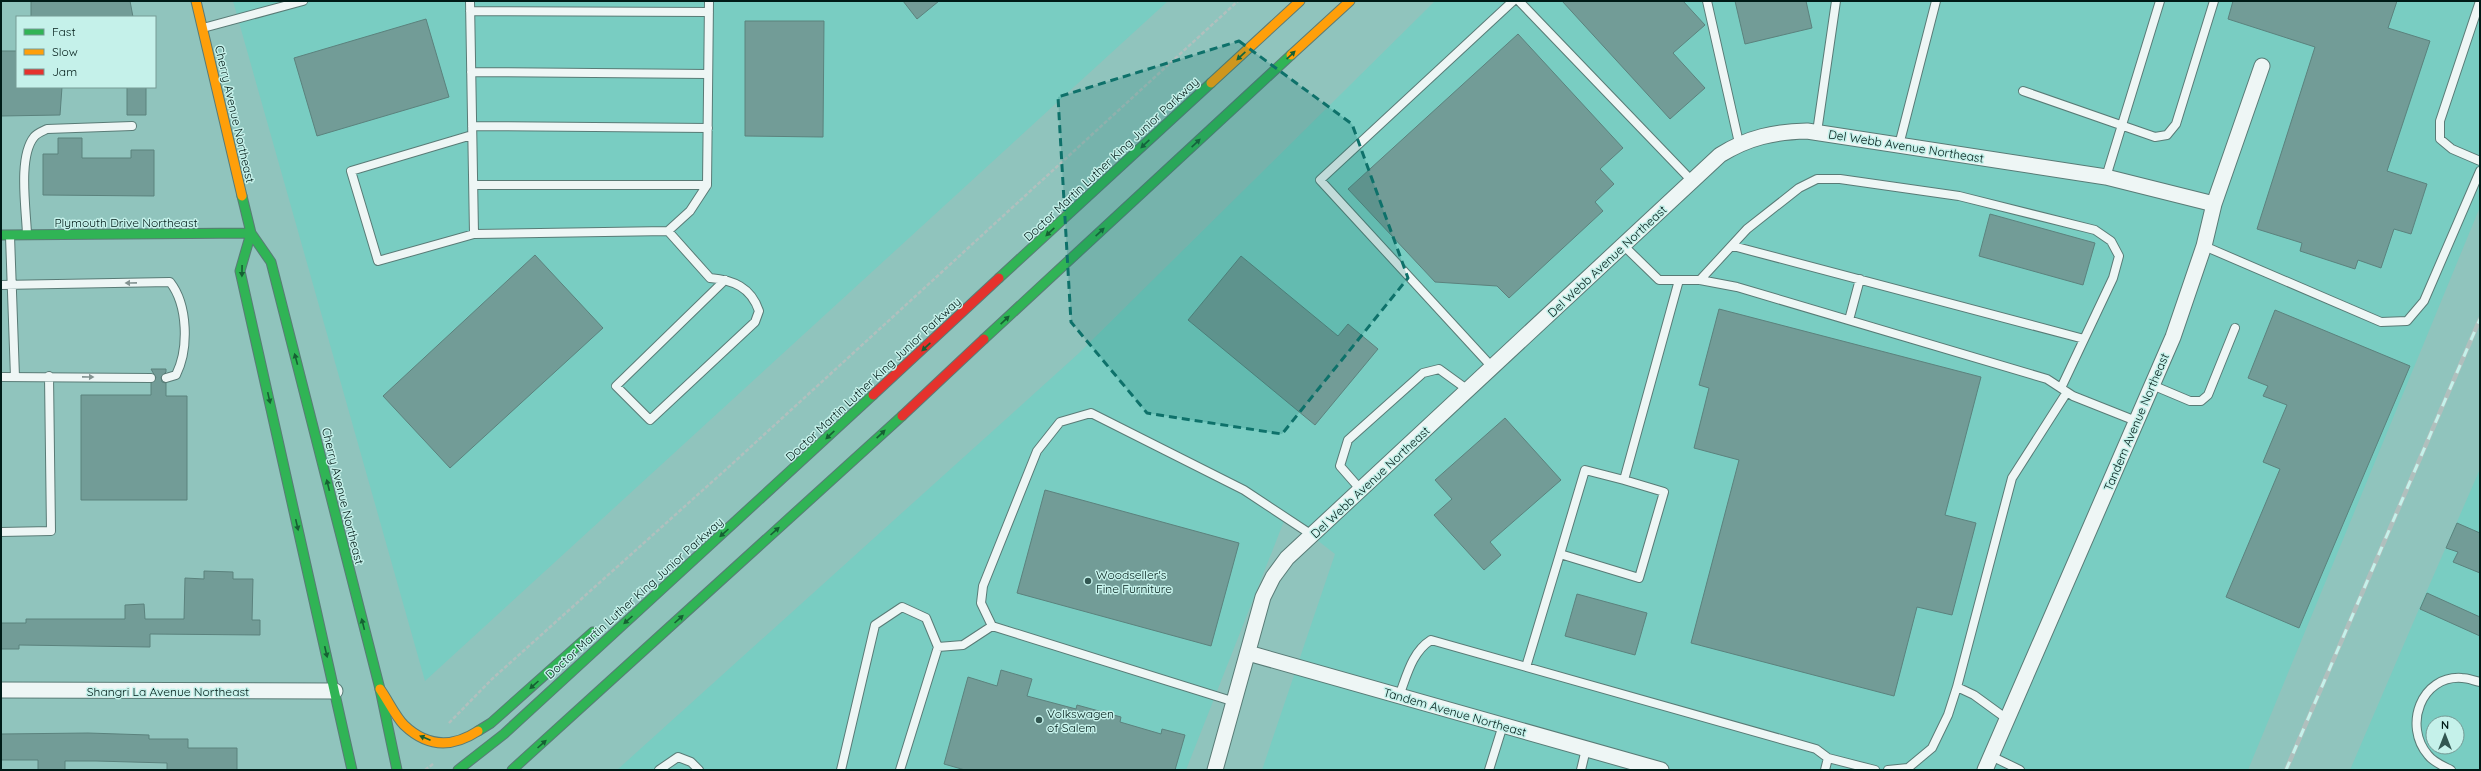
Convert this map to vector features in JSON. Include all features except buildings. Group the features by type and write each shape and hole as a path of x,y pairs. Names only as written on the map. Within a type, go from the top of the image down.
{"main road":[{"name":"Cherry Avenue Northeast","path":"196,1 251,233 271,262 380,690 397,770"},
{"name":"Doctor Martin Luther King Junior Parkway","path":"458,770 504,734 1300,1"},
{"path":"512,770 833,479 1350,1"},
{"name":"Cherry Avenue Northeast","path":"251,233 240,271 352,770"},
{"name":"Plymouth Drive Northeast","path":"5,235 251,233"},
{"path":"704,537 790,472"},
{"path":"380,690 404,726 423,738 442,744 463,741 491,723 603,623"}],"street":[{"name":"Tandem Avenue Northeast","path":"1988,763 2173,337 2204,246 2214,204 2262,66"},
{"name":"Del Webb Avenue Northeast","path":"1215,770 1263,597 1273,578 1287,558 1720,155 1739,143 1758,136 1780,132 1817,132 2106,177 2214,204"},
{"name":"Tandem Avenue Northeast","path":"1248,653 1661,770"},
{"name":"Shangri La Avenue Northeast","path":"1,690 335,691"}],"lane":[{"path":"202,28 303,1"},
{"path":"470,1 474,234"},
{"path":"708,128 472,130 351,171 378,261 474,234 668,232 690,211 707,185 708,128 709,1"},
{"path":"1492,368 1320,180 1513,1"},
{"path":"1519,1 1692,182"},
{"path":"1707,1 1739,143"},
{"path":"1817,132 1836,1"},
{"path":"1899,145 1936,1"},
{"path":"2106,177 2160,1"},
{"path":"2023,91 2156,137 2167,135 2176,124 2214,1"},
{"path":"2480,1 2440,121 2440,139 2452,149 2480,160"},
{"path":"470,11 709,12"},
{"path":"471,72 708,74"},
{"path":"27,235 25,180 27,149 35,135 47,129 132,126"},
{"path":"2204,246 2382,322 2407,321 2424,301 2480,171"},
{"path":"1700,280 1733,246 1747,229 1799,188 1818,179 1848,180 1959,196 1999,204 2095,230 2111,241 2119,256 2115,271 2084,339 2064,390 2012,478 1948,715 1932,748 1908,768 1888,770"},
{"path":"474,185 707,185"},
{"path":"668,232 710,278 725,280 738,285 755,298 759,311 755,322 650,420 616,386 725,280"},
{"path":"5,235 12,285 15,377"},
{"path":"1623,245 1658,280 1700,280 1737,287 1849,320 2047,379 2064,390 2136,421"},
{"path":"1733,246 2084,339"},
{"path":"1849,320 1860,279"},
{"path":"1624,480 1679,280"},
{"path":"1,285 170,282 177,291 184,337 182,362 176,375 166,378"},
{"path":"2152,385 2190,401 2201,401 2208,395 2235,328"},
{"path":"1361,490 1340,466 1348,440 1423,373 1439,369 1468,390"},
{"path":"1,532 51,531 49,376"},
{"path":"1,377 49,376 151,378"},
{"path":"1235,702 992,626 981,603 982,586 1037,451 1060,422 1091,413 1244,490 1312,535"},
{"path":"1526,667 1585,470 1664,492 1639,578 1560,554"},
{"path":"841,770 875,625 902,607 926,618 938,647 900,770"},
{"path":"938,647 963,645 992,626"},
{"path":"1399,696 1413,660 1420,647 1431,640 1816,749 1828,758 1875,770"},
{"path":"2451,770 2428,755 2422,744 2416,716 2422,698 2431,686 2442,680 2462,678 2480,682"},
{"path":"1957,686 1974,695 2007,719"},
{"path":"1489,770 1502,725"},
{"path":"1581,770 1586,748"},
{"path":"659,770 678,757 691,762 699,770"},
{"path":"1825,770 1828,758"},
{"path":"1988,763 2020,770"}],"path":[{"path":"447,726 452,718 492,679 732,464 1238,1"}],"highlighted area":[{"path":"1239,41 1352,124 1408,278 1282,434 1147,413 1071,322 1058,97"}],"shaded area":[{"path":"233,1 1168,1 425,681"},
{"path":"1435,1 2480,1 2480,207 2248,770 1262,770 1335,554 1286,516 1186,770 617,770 1078,354"},
{"path":"2480,469 2480,770 2350,770 2419,609"}],"railway":[{"path":"2286,770 2480,319"}],"traffic: fast":[{"path":"984,339 1291,55"},
{"path":"999,278 1211,83"},
{"path":"242,196 251,233 271,262 380,689 397,770"},
{"path":"251,233 240,271 352,770"},
{"path":"1,235 251,233"},
{"path":"458,770 504,734 873,395"},
{"path":"512,770 902,416"},
{"path":"478,731 491,723 593,632"}],"traffic: slow":[{"path":"196,1 242,196"},
{"path":"1211,83 1300,1"},
{"path":"1291,55 1350,1"},
{"path":"380,689 404,725 422,738 440,743 449,742 468,737 478,731"}],"traffic: jam":[{"path":"873,395 999,278"},
{"path":"902,416 984,339"}],"place":[{"name":"Woodseller's Fine Furniture","path":"1088,581"},
{"name":"Volkswagen of Salem","path":"1039,720"}]}
